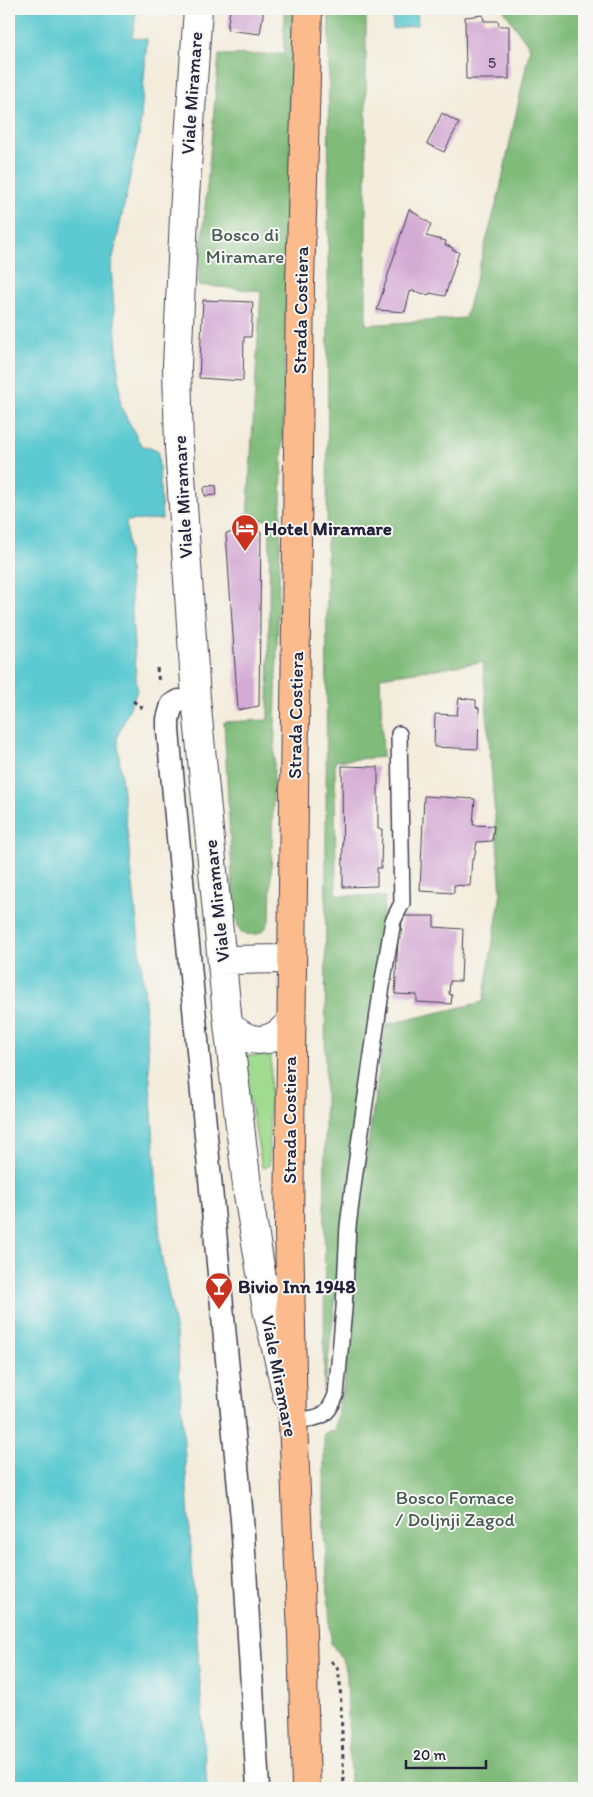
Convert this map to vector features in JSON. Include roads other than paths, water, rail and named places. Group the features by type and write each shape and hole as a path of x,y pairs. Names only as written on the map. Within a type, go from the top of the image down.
{"main road":[{"name":"Strada Costiera","path":"292,1420 289,1229 290,1022 300,283 308,9"},
{"name":"Viale Miramare","path":"292,1420 302,1635 306,1788"}],"street":[{"name":"Viale Miramare","path":"198,9 184,206 178,366 178,447 196,698 228,1024 248,1194 264,1290 292,1420"},
{"path":"179,701 172,705 168,719 168,731 242,1519 258,1788"},
{"path":"222,960 291,959"},
{"path":"228,1024 241,1036 251,1040 260,1040 277,1035 290,1022"}],"lane":[{"path":"292,1420 322,1416 331,1407 336,1395 344,1309 348,1226 355,1172 393,921 402,903 399,734"}],"water":[{"path":"9,9 137,9 132,38 147,39 140,130 111,267 121,407 141,445 158,451 162,519 126,521 137,691 117,737 144,988 161,1254 177,1338 207,1788 9,1788"},
{"path":"393,9 417,9 418,25 393,29"}],"place":[{"name":"Hotel Miramare","path":"245,552"},
{"name":"Bivio Inn 1948","path":"219,1310"}],"park label":[{"name":"Bosco di Miramare","path":"245,245"},
{"name":"Bosco Fornace / Doljnji Zagod","path":"455,1508"}]}
